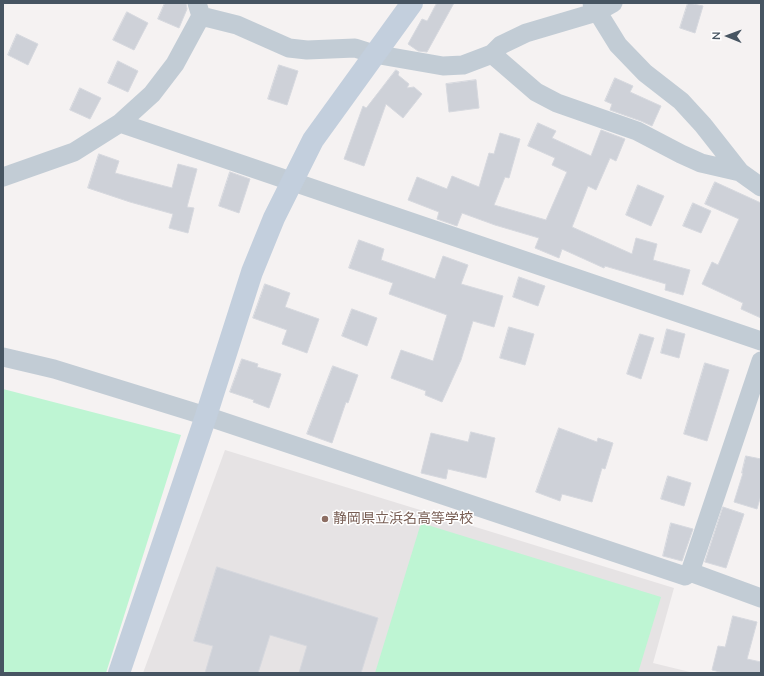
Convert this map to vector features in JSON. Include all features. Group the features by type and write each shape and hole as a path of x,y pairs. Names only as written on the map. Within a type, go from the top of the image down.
{"street":[{"path":"119,673 206,416 252,272 274,218 313,140 412,3"},
{"path":"3,177 74,152 120,123 152,94 175,64 199,9 289,48 307,50 356,48 374,54 443,66 463,65 492,54 501,45 526,33 601,6 618,45 645,72 681,101 703,125 740,172 761,187"},
{"path":"492,54 536,92 557,103 637,131 701,163 740,172"},
{"path":"120,123 761,341"},
{"path":"3,357 54,369 206,416 685,576 690,572 761,360"},
{"path":"690,572 761,598"}],"shaded area":[{"name":"静岡県立浜名高等学校","path":"225,450 674,588 653,663 694,673 143,673"}],"green space":[{"path":"3,389 181,435 106,673 3,673"},
{"path":"421,523 661,597 638,673 375,673"}],"building":[{"path":"165,3 186,3 187,9 179,28 158,19"},
{"path":"437,3 454,3 427,52 418,51 408,44 422,19 427,21"},
{"path":"688,3 703,6 695,33 680,28"},
{"path":"127,12 148,23 134,50 113,40"},
{"path":"17,34 38,44 28,65 8,55"},
{"path":"118,61 138,71 128,92 108,83"},
{"path":"279,65 298,71 287,105 268,99"},
{"path":"396,70 399,72 398,75 409,84 407,88 414,87 422,94 403,118 386,104 364,166 344,159 363,106 366,108"},
{"path":"615,78 633,86 630,92 661,106 652,126 610,110 612,104 605,101"},
{"path":"476,80 479,108 449,112 446,84"},
{"path":"80,88 101,98 90,119 70,110"},
{"path":"538,123 556,131 552,138 591,156 601,130 625,139 616,161 610,158 596,190 588,186 572,227 632,254 636,238 657,244 653,260 690,270 683,295 665,290 666,284 605,266 604,268 562,249 559,258 535,248 539,238 495,225 462,213 457,226 437,219 439,212 408,200 417,177 447,189 452,176 479,187 489,153 494,154 500,133 520,139 509,178 505,177 494,205 546,220 567,172 552,165 555,158 528,146"},
{"path":"99,154 119,161 115,173 172,188 178,164 197,169 187,207 194,208 188,233 169,228 173,214 88,188"},
{"path":"230,172 250,179 239,213 219,206"},
{"path":"715,182 761,203 761,318 741,309 743,303 702,284 712,262 718,265 739,219 705,204"},
{"path":"638,185 664,196 651,226 626,215"},
{"path":"693,203 711,211 701,233 683,226"},
{"path":"359,240 384,249 381,260 435,279 443,256 468,265 461,284 503,296 494,327 473,321 461,360 442,402 425,395 426,391 391,378 401,350 433,361 447,315 389,294 393,283 349,268"},
{"path":"519,277 545,286 538,306 513,297"},
{"path":"265,284 290,293 285,307 319,319 307,353 282,344 287,330 253,318"},
{"path":"352,309 377,318 367,346 342,336"},
{"path":"509,327 534,334 525,365 500,358"},
{"path":"667,329 685,334 679,358 661,353"},
{"path":"640,334 654,338 641,379 627,374"},
{"path":"242,359 258,364 257,367 281,374 269,408 253,402 254,400 230,392"},
{"path":"705,363 729,370 707,441 684,434"},
{"path":"333,366 358,375 348,403 346,402 332,443 307,434"},
{"path":"559,428 597,442 598,438 613,443 605,469 602,468 592,502 562,494 560,501 536,492"},
{"path":"471,432 495,438 486,478 448,469 446,479 421,473 431,433 468,442"},
{"path":"746,456 761,459 761,495 757,509 734,502 743,473"},
{"path":"668,476 691,483 684,506 661,499"},
{"path":"723,507 744,514 726,568 705,562"},
{"path":"671,523 693,529 682,561 663,556"},
{"path":"217,567 378,618 361,673 299,673 307,646 270,635 258,673 205,673 213,646 194,641"},
{"path":"733,616 757,622 747,659 761,662 761,673 724,673 712,670 718,646 725,647"}],"place":[{"name":"静岡県立浜名高等学校","path":"325,519"}]}
